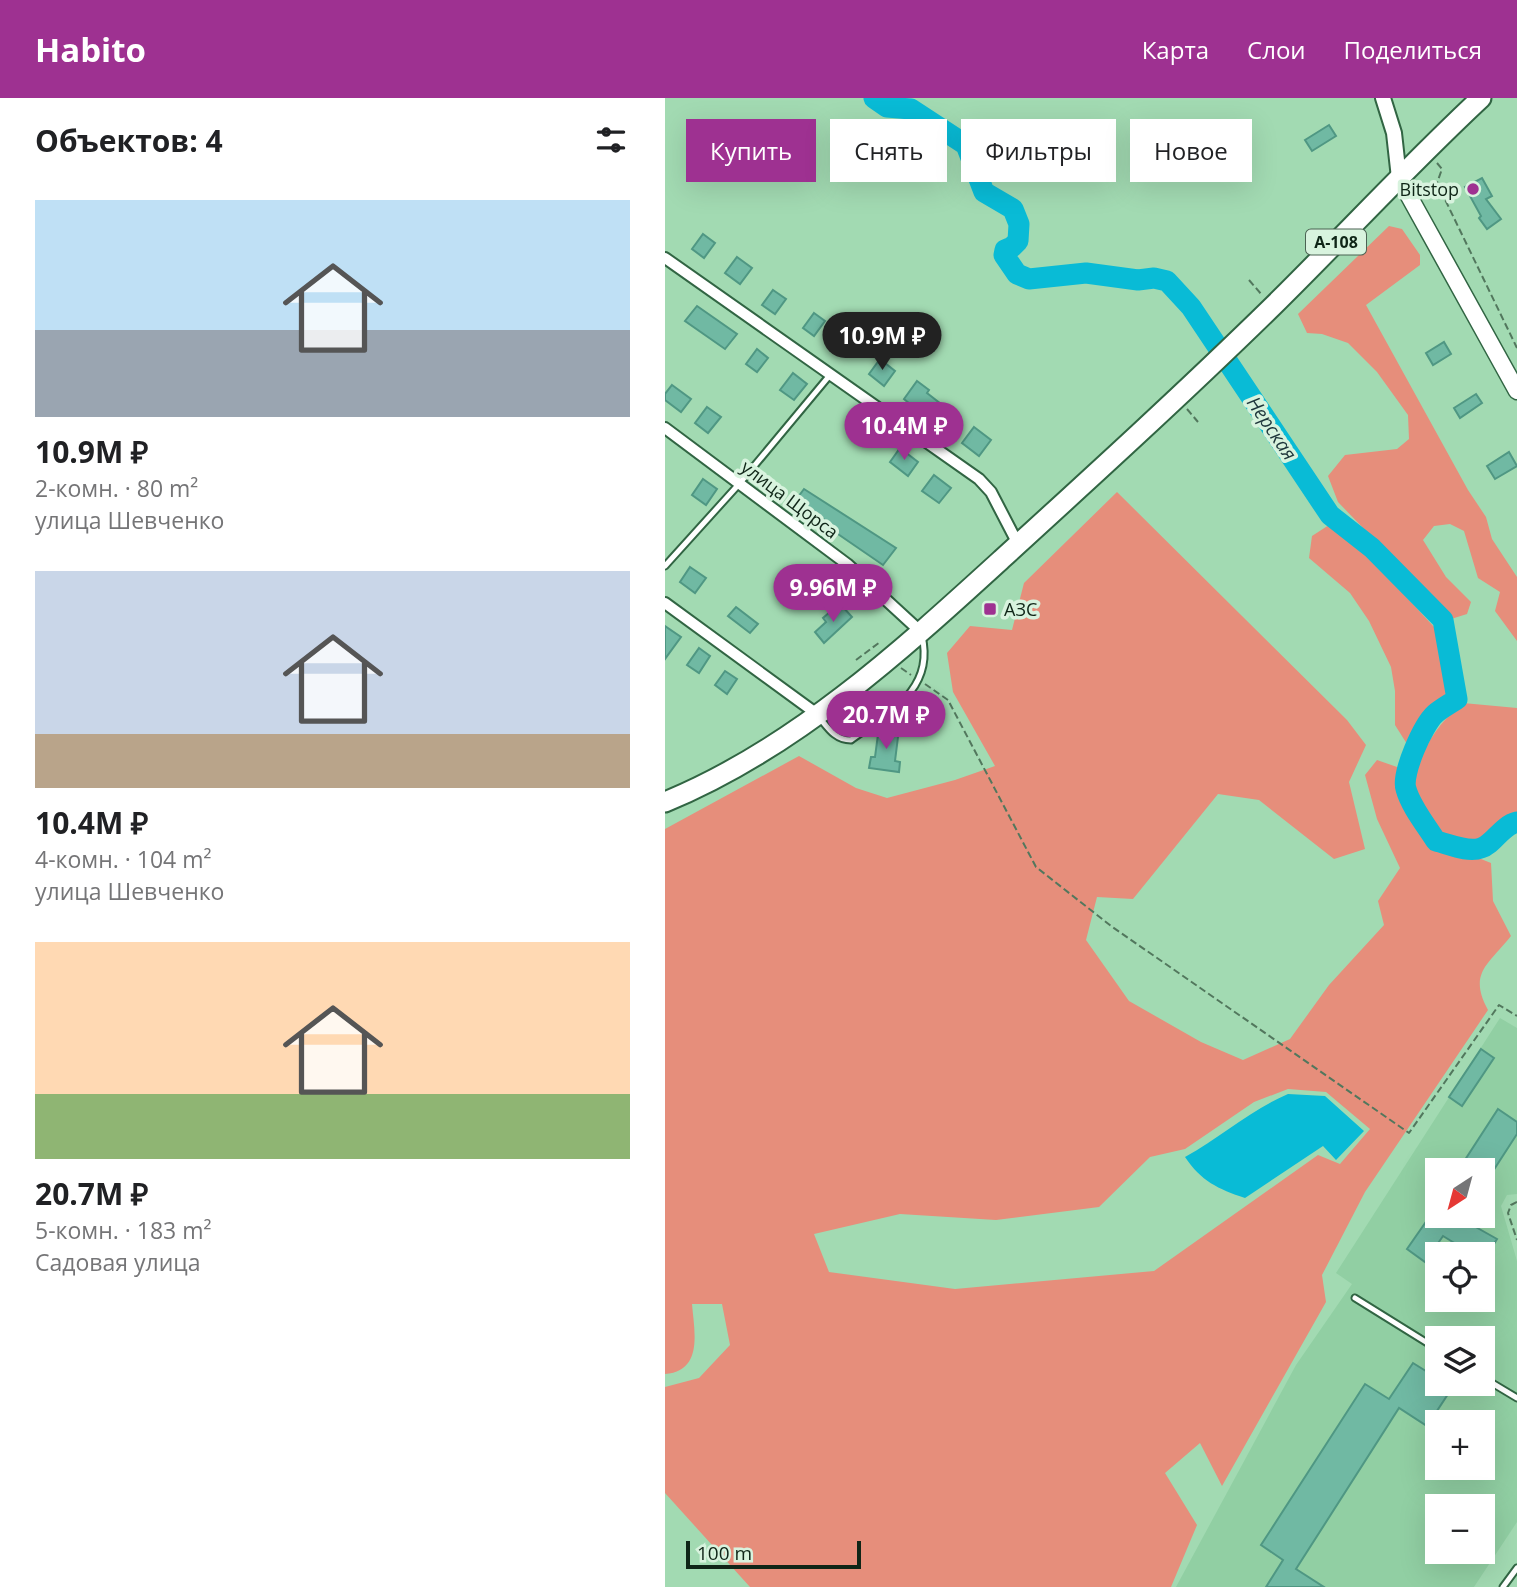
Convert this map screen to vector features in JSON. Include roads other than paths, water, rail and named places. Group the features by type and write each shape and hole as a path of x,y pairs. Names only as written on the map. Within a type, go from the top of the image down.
{"highway":[{"name":"А-108","path":"665,803 729,773 817,714 921,632 1177,398 1273,306 1427,151 1471,101"}],"main road":[{"path":"1399,178 1517,391"}],"street":[{"path":"1383,98 1394,133 1399,178"},
{"path":"665,258 979,479 991,492 1018,544"},
{"name":"улица Щорса","path":"665,428 847,564 921,632"},
{"path":"665,603 817,714"}],"lane":[{"path":"665,566 740,483 830,375"},
{"path":"817,714 834,736 851,740 899,705 919,681 926,656 921,632"},
{"path":"1355,1298 1425,1342"},
{"path":"1495,1385 1517,1398"},
{"path":"1503,1587 1517,1568"}],"water":[{"path":"1288,1094 1325,1096 1364,1131 1336,1160 1323,1146 1245,1198 1211,1183 1197,1172 1185,1157 1261,1108"}],"waterway":[{"name":"Нерская","path":"874,98 887,107 911,109 966,145 984,192 1013,209 1019,224 1018,241 1005,250 1004,255 1017,274 1029,279 1086,273 1138,280 1154,278 1167,281 1191,307 1330,515 1372,548 1443,620 1457,699 1430,720 1410,762 1406,789 1419,816 1436,841 1470,849 1486,846 1506,827 1517,822"}],"place":[{"name":"Bitstop","path":"1473,189"},
{"name":"АЗС","path":"990,609"}]}
